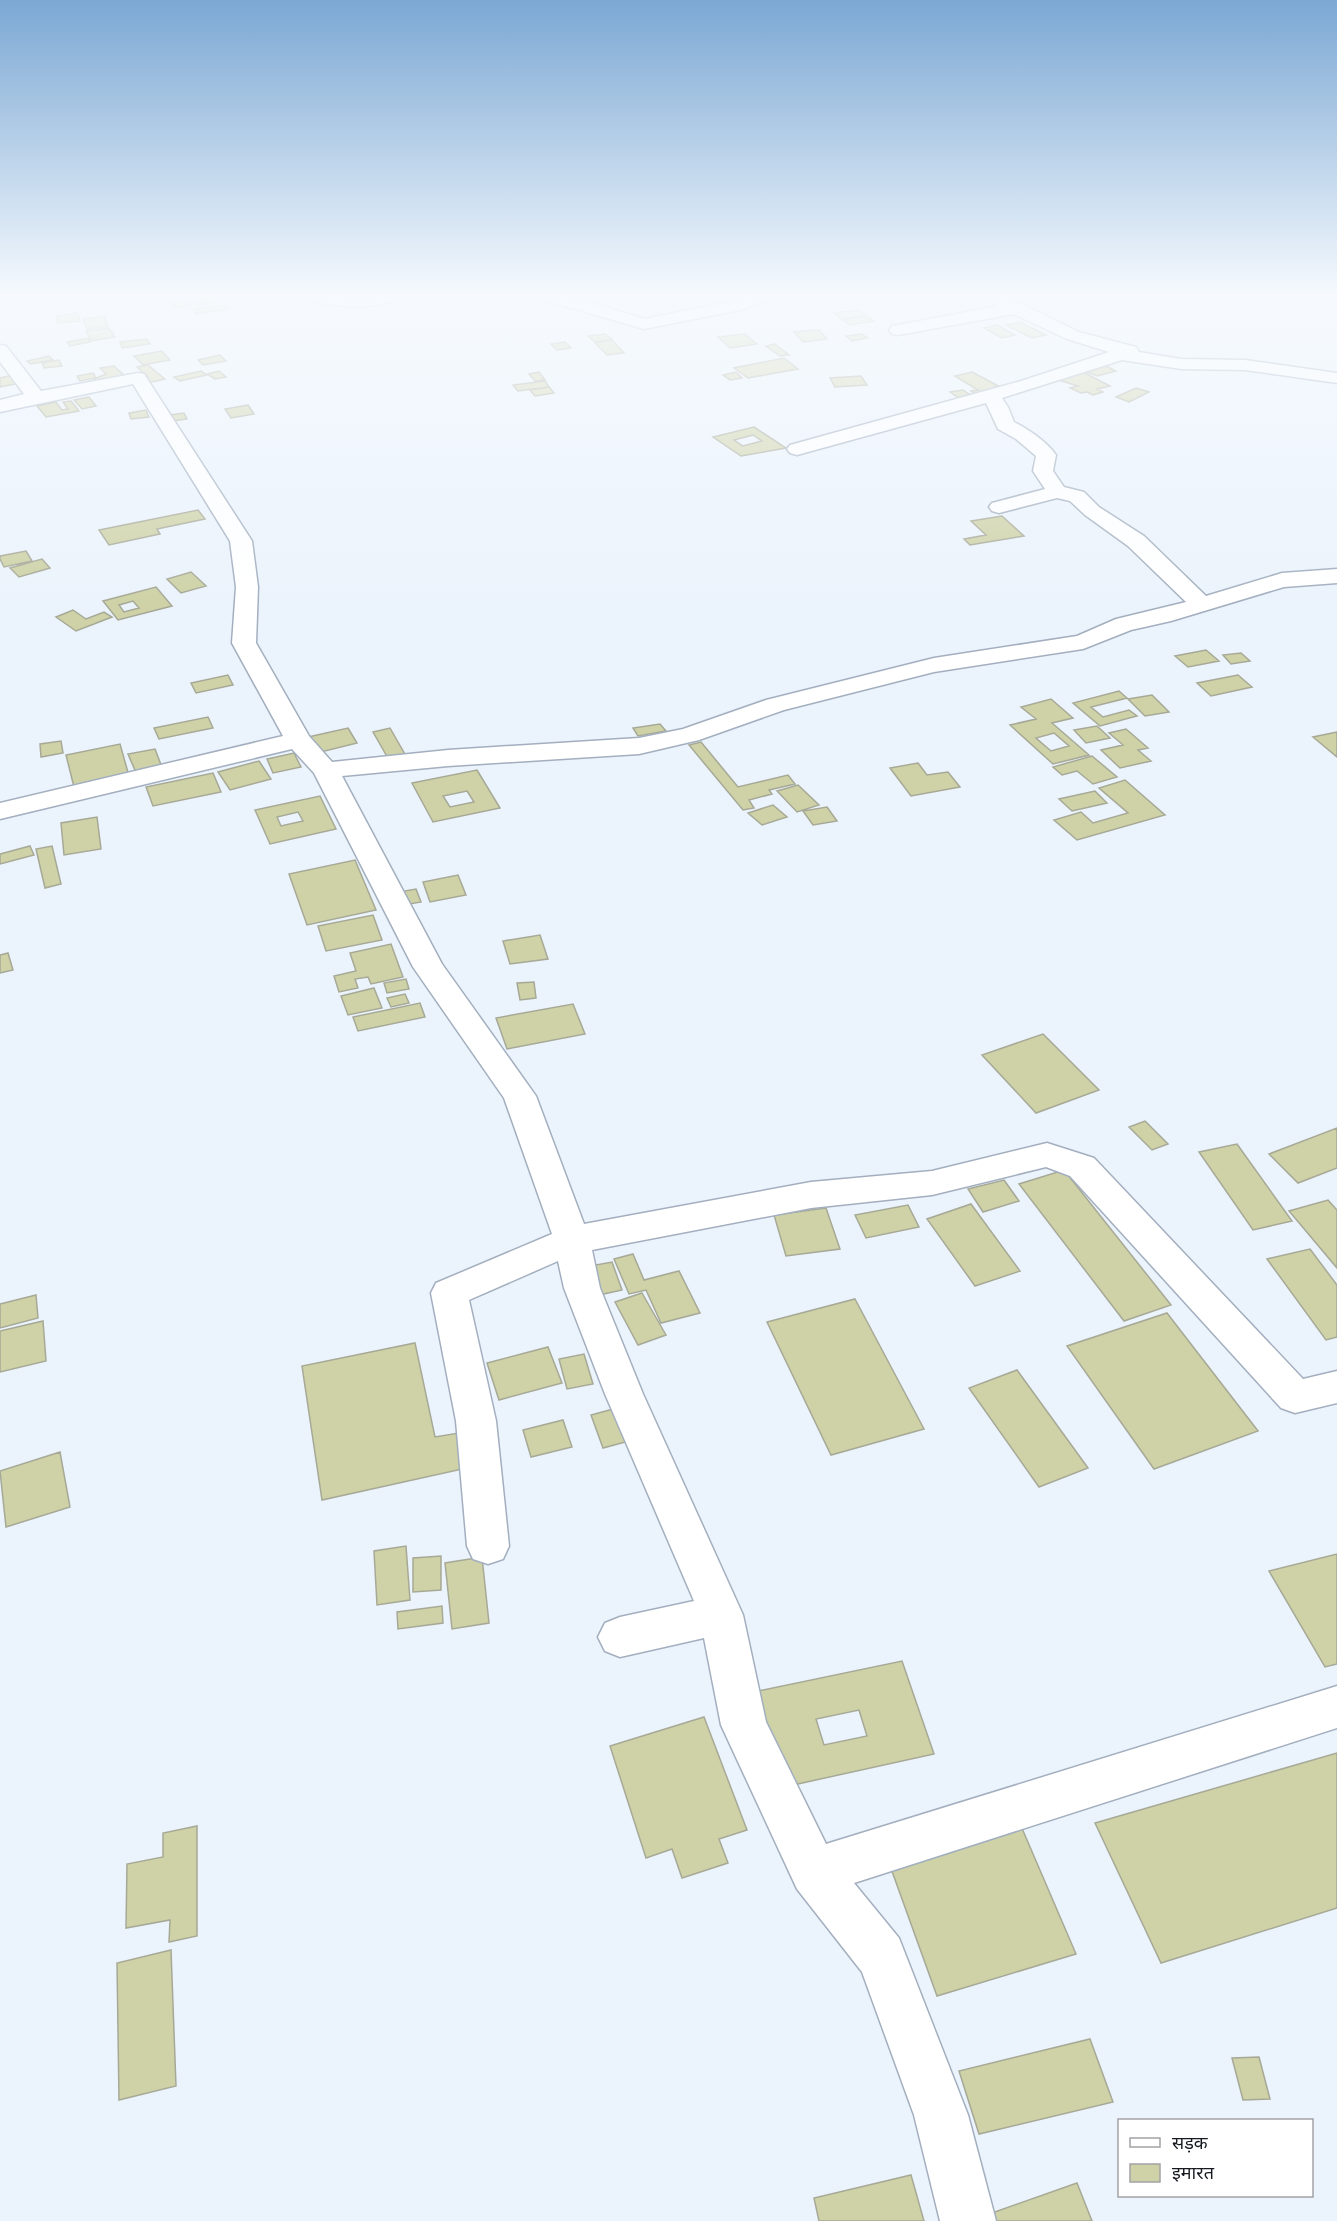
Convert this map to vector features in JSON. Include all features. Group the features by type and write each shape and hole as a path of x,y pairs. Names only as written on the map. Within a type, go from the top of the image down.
{"street":[{"path":"0,406 36,397"},
{"path":"150,397 241,541 247,587 244,643 298,740 326,770 428,967 520,1096 572,1240 582,1288 624,1394 721,1615 744,1725 814,1872 882,1956 941,2115 968,2221"},
{"path":"797,449 988,397"},
{"path":"991,397 999,406 1005,425 1023,435 1046,455 1043,471 1057,492"},
{"path":"999,507 1057,492 1077,496 1092,511 1136,542 1202,605"},
{"path":"326,770 448,758 639,746 690,735 775,705 934,665 1083,642 1124,624 1163,616 1282,580 1337,576"},
{"path":"0,812 298,740"},
{"path":"488,1546 476,1421 449,1293 572,1240 811,1195 932,1183 1047,1155 1082,1167 1295,1396 1337,1387"},
{"path":"620,1637 721,1615"},
{"path":"814,1872 1337,1707"}],"building":[{"path":"89,397 96,406 82,409 74,400"},
{"path":"1117,397 1140,397 1129,402"},
{"path":"71,401 79,411 46,417 37,406 56,402 62,410 68,409 63,402"},
{"path":"248,405 254,414 231,418 225,409"},
{"path":"146,410 149,417 131,419 129,413"},
{"path":"184,413 187,419 166,422 162,416"},
{"path":"754,427 786,448 741,456 713,437","holes":["753,435 762,441 743,446 734,440"]},
{"path":"198,510 205,519 157,529 160,534 109,545 99,530"},
{"path":"1002,516 1024,536 970,545 964,539 986,535 971,521"},
{"path":"26,551 32,561 4,567 0,559 0,556"},
{"path":"42,559 50,568 19,577 10,568"},
{"path":"191,572 206,586 181,593 167,579"},
{"path":"156,587 172,606 118,620 103,601","holes":["133,601 139,608 124,612 119,605"]},
{"path":"73,610 86,619 104,612 112,617 76,631 56,617"},
{"path":"1206,650 1219,661 1188,667 1175,656"},
{"path":"1241,653 1250,661 1231,664 1223,655"},
{"path":"228,675 233,685 196,693 191,683"},
{"path":"1238,675 1252,687 1211,696 1197,683"},
{"path":"1119,691 1127,698 1091,707 1103,717 1129,710 1137,716 1100,726 1073,703"},
{"path":"1152,695 1169,712 1145,716 1128,699"},
{"path":"1051,699 1073,718 1052,723 1089,755 1053,764 1010,725 1036,719 1021,707","holes":["1054,733 1069,746 1051,751 1036,738"]},
{"path":"208,717 213,728 159,739 154,728"},
{"path":"660,724 666,731 638,736 633,728"},
{"path":"1097,726 1110,738 1086,743 1074,730"},
{"path":"348,728 357,743 317,753 308,737"},
{"path":"390,728 406,756 389,760 373,732"},
{"path":"1126,729 1148,748 1138,750 1151,761 1120,768 1101,750 1123,745 1109,733"},
{"path":"1337,732 1337,757 1313,737"},
{"path":"61,741 63,753 41,757 40,744"},
{"path":"701,742 738,787 788,775 795,784 769,790 772,794 749,800 754,808 743,810 689,745"},
{"path":"120,744 129,776 74,787 66,755"},
{"path":"155,749 163,770 137,775 128,754"},
{"path":"294,753 301,767 273,773 267,759"},
{"path":"1092,756 1117,777 1093,784 1077,771 1062,775 1053,767"},
{"path":"259,761 271,779 230,790 218,772"},
{"path":"918,763 927,775 948,772 960,787 911,796 890,768"},
{"path":"477,770 500,808 433,822 412,783","holes":["467,791 474,802 450,807 443,796"]},
{"path":"213,773 221,792 153,806 146,787"},
{"path":"1125,780 1165,815 1077,840 1054,820 1081,812 1093,823 1128,813 1099,788"},
{"path":"798,785 819,805 797,812 777,791"},
{"path":"1095,791 1107,803 1072,811 1059,799"},
{"path":"320,796 336,829 270,844 255,810","holes":["298,812 303,821 281,826 277,817"]},
{"path":"773,805 787,817 762,825 748,813"},
{"path":"827,807 837,821 813,825 803,811"},
{"path":"97,817 101,849 64,855 61,823"},
{"path":"30,846 34,855 0,864 0,854"},
{"path":"52,846 61,884 45,888 36,849"},
{"path":"355,860 376,910 307,925 289,874"},
{"path":"458,875 466,895 430,902 423,882"},
{"path":"416,889 421,902 404,905 399,892"},
{"path":"373,915 382,940 326,951 318,926"},
{"path":"540,935 548,959 510,964 503,941"},
{"path":"391,944 403,977 371,984 368,977 355,979 358,988 339,992 334,976 356,971 350,953"},
{"path":"8,953 13,970 0,973 0,955"},
{"path":"406,979 409,989 387,993 384,983"},
{"path":"534,982 536,998 520,1000 517,983"},
{"path":"374,988 382,1008 348,1015 341,996"},
{"path":"405,994 409,1003 391,1007 387,998"},
{"path":"420,1003 425,1017 358,1031 353,1017"},
{"path":"573,1004 585,1034 507,1049 496,1018"},
{"path":"1043,1034 1099,1090 1036,1113 982,1055"},
{"path":"1145,1121 1168,1144 1152,1150 1129,1127"},
{"path":"1337,1128 1337,1168 1298,1183 1269,1154"},
{"path":"1237,1144 1292,1221 1253,1230 1199,1152"},
{"path":"1064,1170 1171,1305 1124,1321 1019,1184"},
{"path":"1004,1180 1019,1201 983,1212 968,1189"},
{"path":"1328,1200 1337,1210 1337,1268 1289,1211"},
{"path":"971,1204 1020,1271 975,1286 927,1219"},
{"path":"908,1205 919,1227 866,1238 855,1215"},
{"path":"826,1208 840,1249 786,1256 774,1215"},
{"path":"1310,1249 1337,1285 1337,1337 1326,1340 1267,1259"},
{"path":"633,1254 644,1280 679,1271 700,1313 661,1323 646,1290 629,1294 614,1259"},
{"path":"612,1262 622,1290 599,1295 590,1266"},
{"path":"642,1293 666,1335 638,1345 615,1302"},
{"path":"36,1295 38,1318 0,1328 0,1304"},
{"path":"855,1299 924,1429 831,1455 767,1322"},
{"path":"1167,1313 1258,1431 1154,1469 1067,1346"},
{"path":"43,1321 46,1361 0,1372 0,1331"},
{"path":"415,1343 435,1437 459,1433 467,1468 322,1500 302,1366"},
{"path":"548,1347 562,1383 499,1400 487,1363"},
{"path":"584,1354 593,1384 567,1389 559,1359"},
{"path":"1017,1370 1088,1468 1039,1487 969,1388"},
{"path":"617,1408 629,1441 603,1448 591,1415"},
{"path":"563,1420 572,1447 531,1457 523,1430"},
{"path":"60,1452 70,1507 6,1527 0,1471"},
{"path":"406,1546 410,1600 377,1605 374,1551"},
{"path":"1337,1554 1337,1664 1325,1667 1269,1571"},
{"path":"441,1556 441,1590 413,1592 413,1558"},
{"path":"482,1557 489,1623 452,1629 445,1563"},
{"path":"442,1606 443,1623 398,1629 397,1612"},
{"path":"902,1661 934,1754 784,1787 758,1691","holes":["859,1710 867,1736 824,1745 816,1719"]},
{"path":"704,1717 747,1830 719,1839 728,1863 682,1878 672,1849 646,1858 610,1746"},
{"path":"1337,1753 1337,1908 1161,1963 1095,1823"},
{"path":"197,1826 197,1936 169,1942 170,1920 126,1928 127,1864 163,1857 163,1833"},
{"path":"1021,1826 1076,1954 937,1996 889,1863"},
{"path":"171,1950 176,2086 119,2100 117,1963"},
{"path":"1090,2039 1113,2102 979,2134 959,2071"},
{"path":"1259,2057 1270,2099 1243,2100 1232,2058"},
{"path":"911,2175 924,2221 819,2221 814,2198"},
{"path":"1077,2183 1092,2221 991,2221 989,2214"}]}
